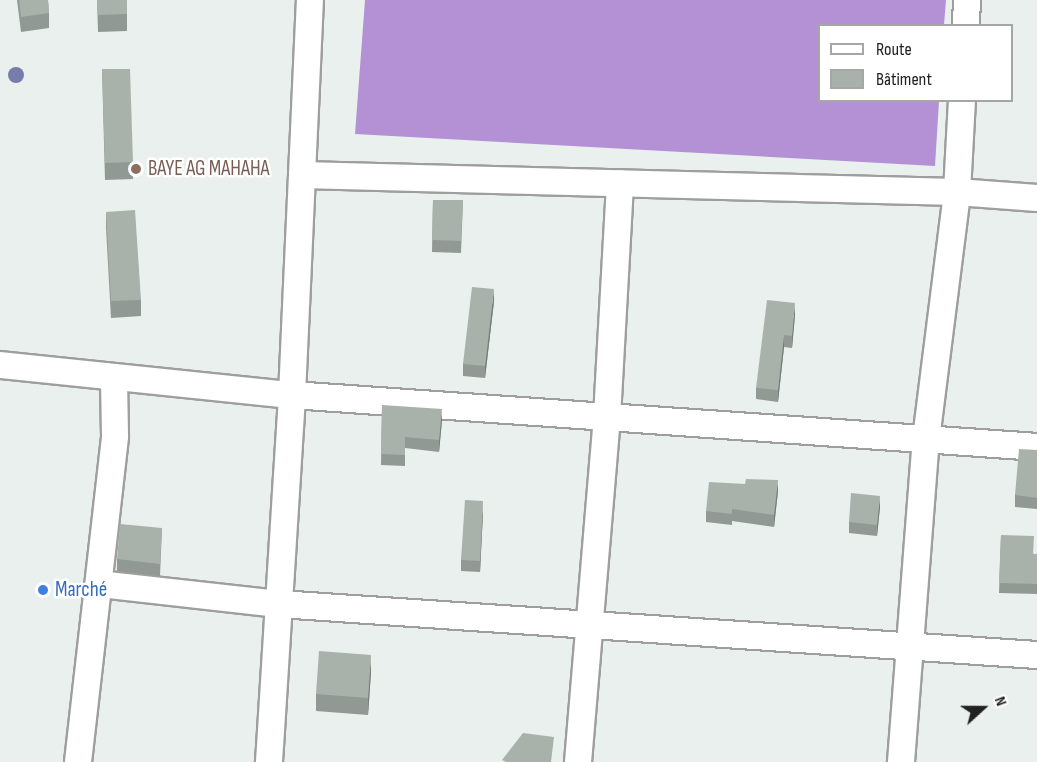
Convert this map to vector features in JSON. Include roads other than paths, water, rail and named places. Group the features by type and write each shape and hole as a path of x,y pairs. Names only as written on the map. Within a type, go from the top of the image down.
{"street":[{"path":"269,762 292,395 310,0"},
{"path":"966,24 968,0"},
{"path":"901,762 926,440 957,192 962,102"},
{"path":"302,175 957,192 1037,198"},
{"path":"578,762 606,417 620,183"},
{"path":"0,365 292,395 1037,447"},
{"path":"78,762 115,436 114,377"},
{"path":"100,584 279,604 1037,655"}],"place":[{"name":"BAYE AG MAHAHA","path":"136,169"},
{"name":"Marché","path":"43,590"}]}
